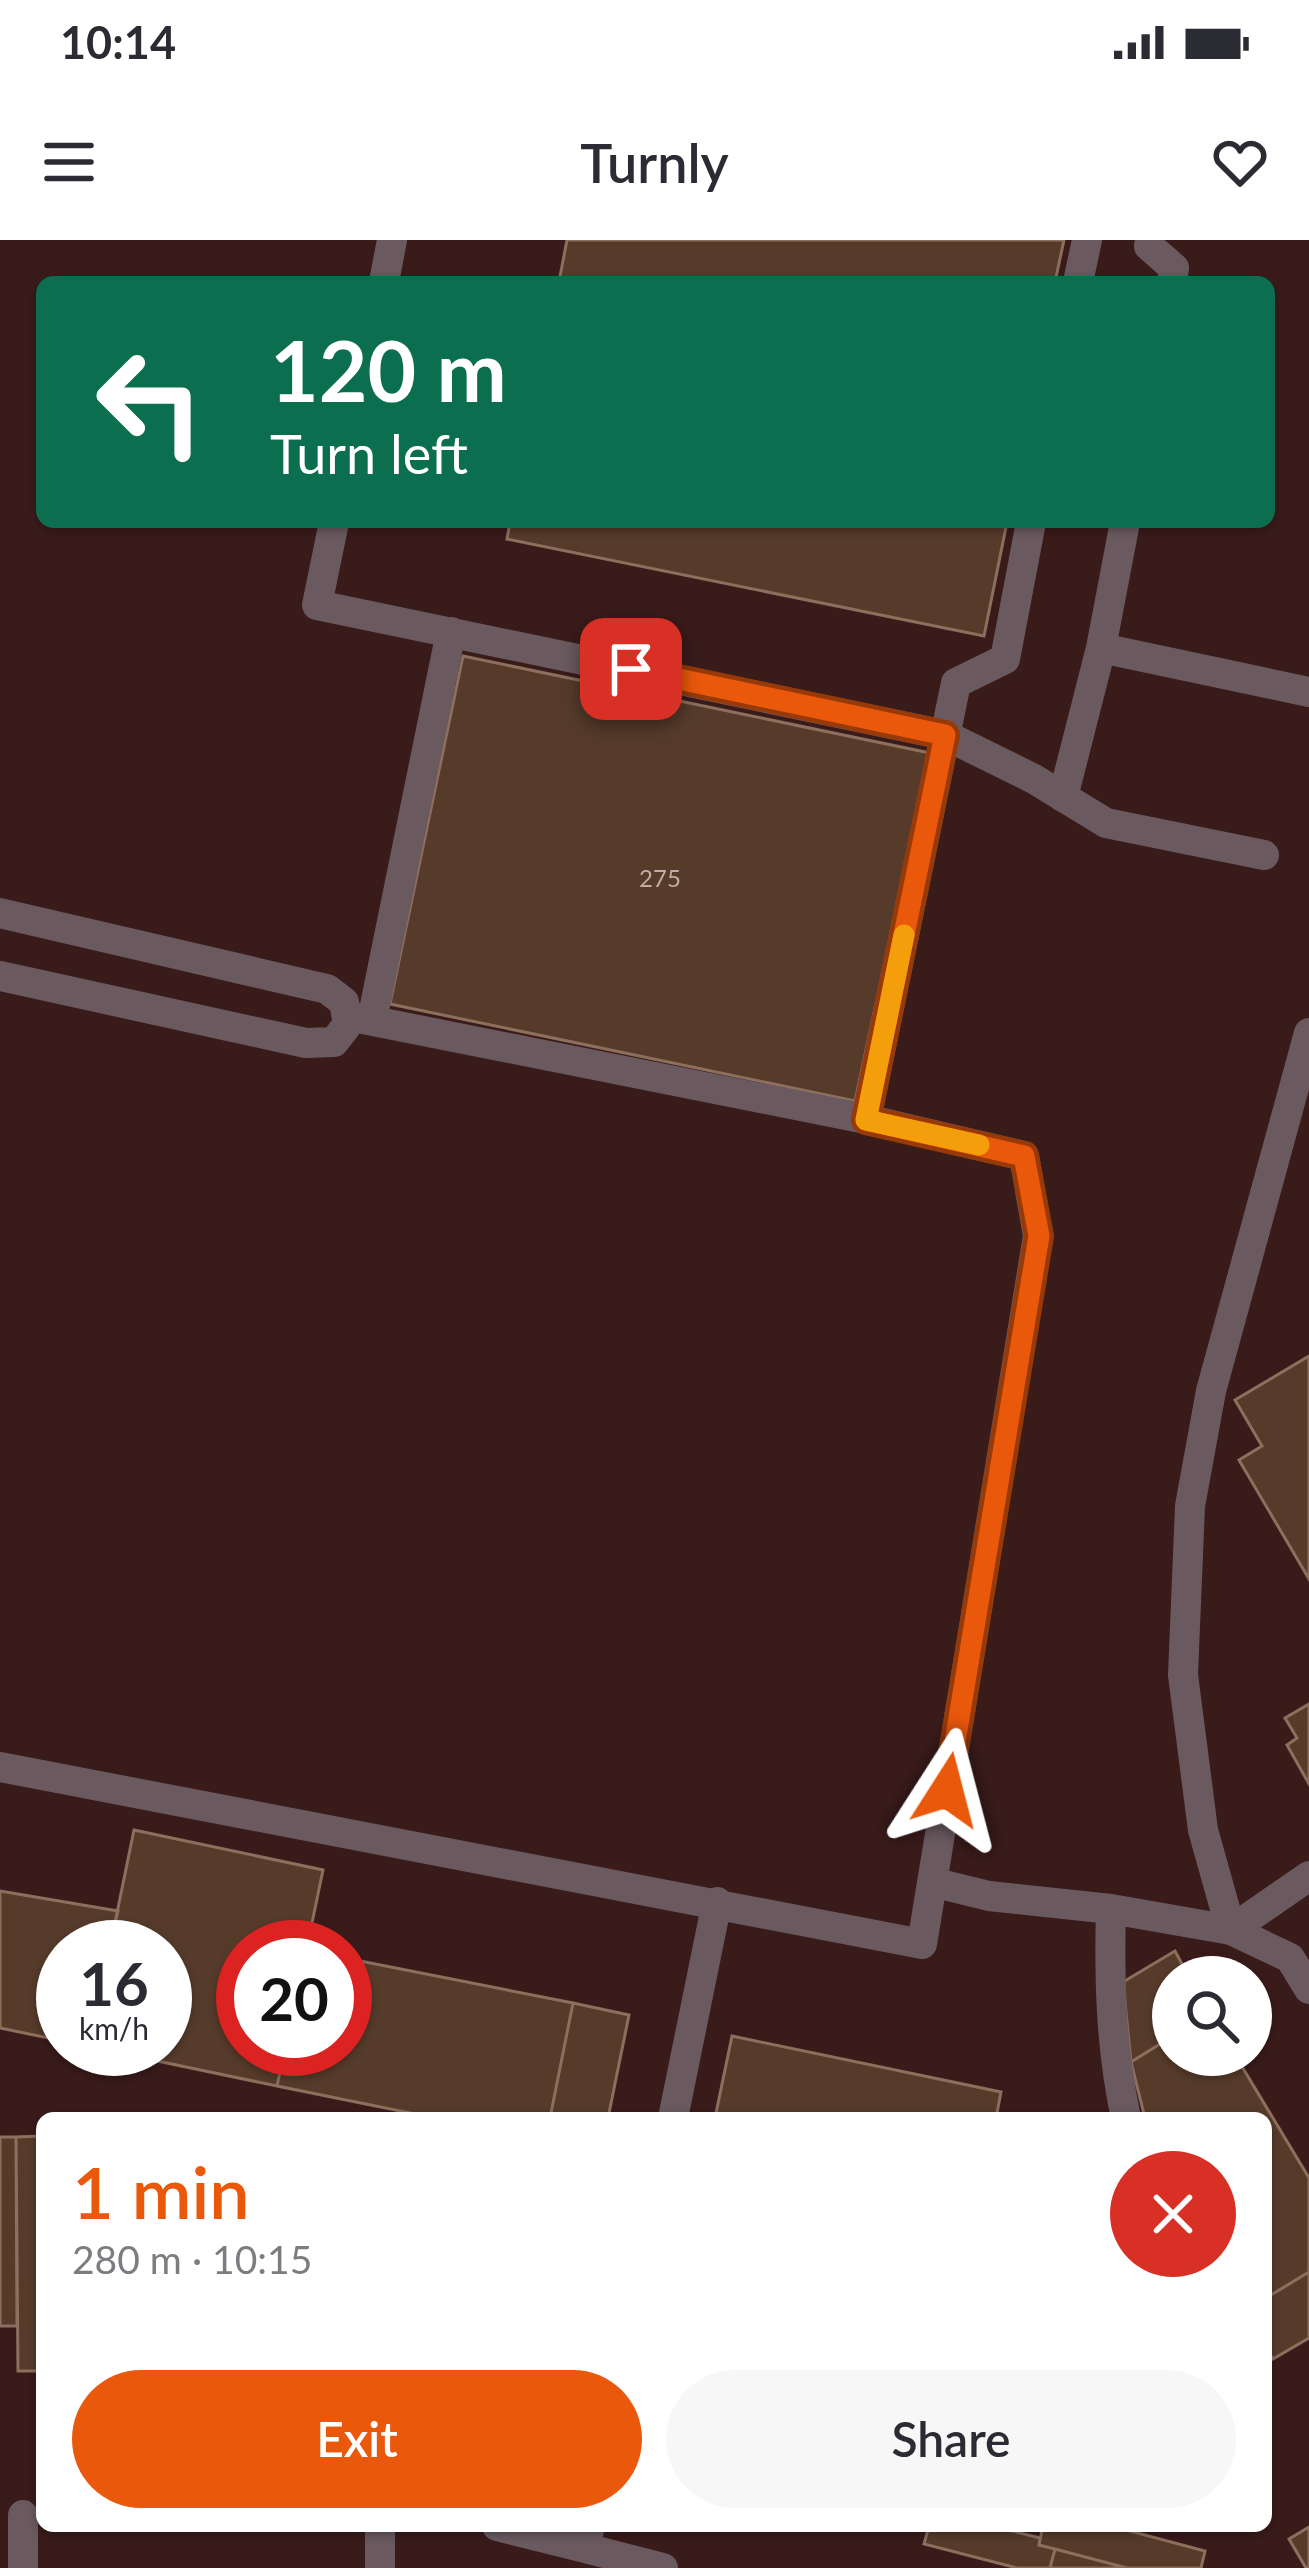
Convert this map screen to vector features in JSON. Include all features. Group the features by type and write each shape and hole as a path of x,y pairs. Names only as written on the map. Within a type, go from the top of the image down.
{"street":[{"path":"385,276 392,240"},
{"path":"1079,276 1087,240"},
{"path":"1150,240 1149,246 1174,268 1173,276"},
{"path":"333,528 317,604 945,735 1106,823 1264,855"},
{"path":"866,1120 956,683 1005,659 1030,528"},
{"path":"1063,797 1101,648 1124,528"},
{"path":"0,976 306,1042 334,1042 360,1018 451,632"},
{"path":"1101,648 1309,692"},
{"path":"0,913 312,985 336,994 360,1018 1024,1156 1039,1236 922,1944 0,1767"},
{"path":"1231,1930 1203,1829 1183,1675 1190,1506 1211,1391 1309,1034"},
{"path":"1231,1930 1309,1876"},
{"path":"932,1882 989,1896 1111,1909 1231,1930 1290,1958 1309,1989"},
{"path":"674,2112 717,1901"},
{"path":"1111,1909 1111,2005 1116,2073 1125,2112"},
{"path":"22,2515 23,2568"},
{"path":"380,2532 380,2568"},
{"path":"544,2532 587,2537 663,2568"}],"building":[{"path":"567,240 1064,240 1056,276 560,276"},
{"path":"509,528 1006,528 984,636 507,539"},
{"path":"463,656 930,753 855,1101 390,1004"},
{"path":"1309,1356 1309,1579 1239,1460 1262,1446 1235,1400"},
{"path":"1309,1704 1309,1784 1287,1745 1297,1738 1285,1718"},
{"path":"134,1830 323,1870 313,1920 216,1920 216,2073 192,2068 192,1920 116,1920"},
{"path":"0,1891 118,1911 116,1920 36,1920 36,2035 0,2028"},
{"path":"372,1963 573,2003 551,2112 405,2112 277,2086 279,2076 372,2076"},
{"path":"1152,1965 1152,2049 1131,2062 1123,1982"},
{"path":"573,2003 629,2015 609,2112 551,2112"},
{"path":"732,2036 1001,2092 997,2112 716,2112"},
{"path":"1152,2049 1152,2076 1248,2076 1269,2112 1144,2112 1131,2062"},
{"path":"229,2076 279,2076 277,2086"},
{"path":"1272,2116 1309,2178 1309,2272 1272,2294"},
{"path":"36,2136 36,2371 18,2371 16,2137"},
{"path":"0,2137 16,2137 17,2326 0,2326"},
{"path":"1309,2272 1309,2338 1273,2359 1272,2357 1272,2294"},
{"path":"1309,2527 1309,2568 1306,2568 1289,2539"},
{"path":"927,2532 1016,2532 1040,2538 1039,2545 1055,2549 1050,2568 1017,2568 924,2544"},
{"path":"1042,2532 1134,2532 1205,2551 1201,2568 1127,2568 1039,2545"},
{"path":"1055,2549 1127,2568 1050,2568"}],"slow traffic":[{"path":"904,935 866,1120 979,1145"}],"route":[{"path":"631,669 945,735 866,1120 1024,1156 1039,1236 947,1790"}]}
